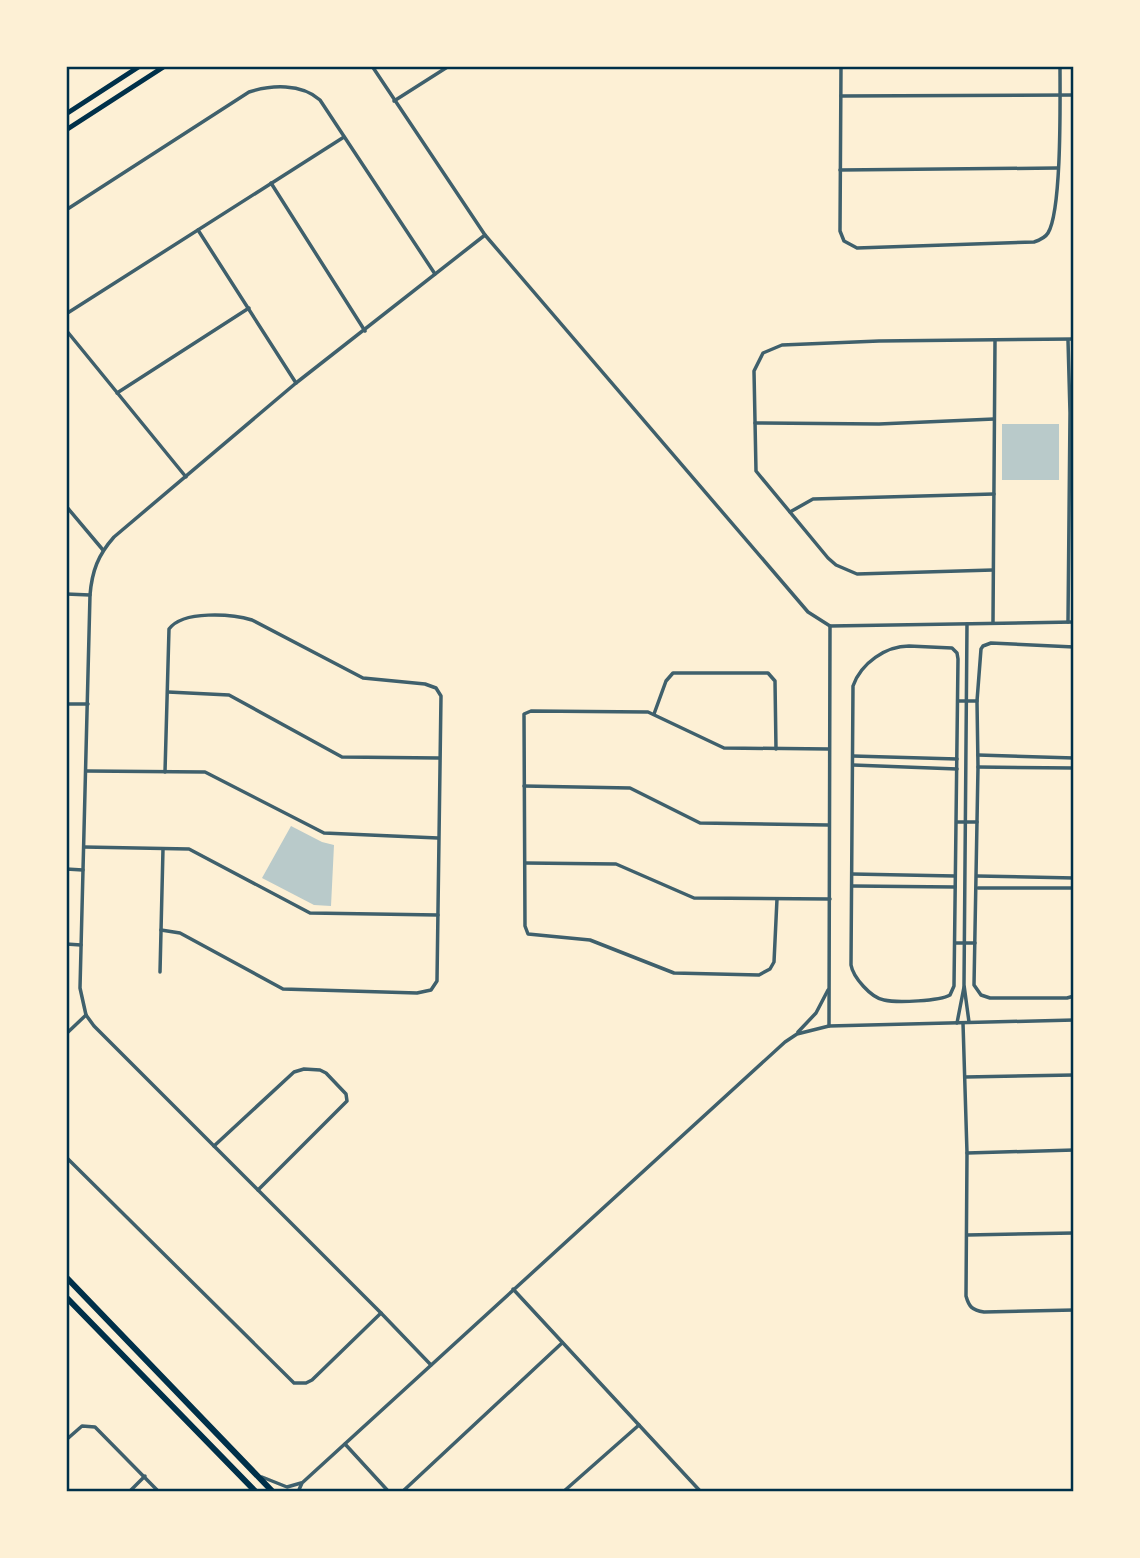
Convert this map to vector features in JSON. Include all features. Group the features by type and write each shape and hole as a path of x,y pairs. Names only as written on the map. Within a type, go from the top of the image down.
{"highway":[{"path":"66,1277 273,1492"},
{"path":"66,1297 256,1492"}],"main road":[{"path":"66,114 140,66"},
{"path":"66,130 166,66"}],"street":[{"path":"372,66 485,235 801,605 830,626 1071,622 1071,340 879,341 782,345 763,353 754,371 756,471 836,565 857,574 993,570"},
{"path":"394,101 449,66"},
{"path":"841,66 840,231 845,241 857,248 1034,242 1043,239 1051,225 1058,168 1060,66"},
{"path":"66,210 249,92 259,89 296,89 314,95 435,274"},
{"path":"841,96 1073,95"},
{"path":"66,314 344,137"},
{"path":"840,170 1058,168"},
{"path":"271,183 365,331"},
{"path":"198,230 296,383"},
{"path":"431,1365 86,1015 80,988 90,595 93,570 103,550 114,537 296,383 485,235"},
{"path":"117,393 248,308"},
{"path":"66,330 186,477"},
{"path":"993,623 995,341"},
{"path":"755,423 879,424 994,419"},
{"path":"789,512 813,499 994,494"},
{"path":"66,506 103,550"},
{"path":"66,594 90,595"},
{"path":"161,930 180,933 283,989 417,993 432,990 438,981 441,696 436,688 425,684 363,678 244,617 188,616 174,622 169,629 165,772"},
{"path":"967,624 965,943 960,1023 967,1153 965,1296 971,1308 984,1312 1073,1310"},
{"path":"829,1026 830,626"},
{"path":"1073,647 991,643 983,646 980,655 977,701 974,985 981,995 997,999 1073,996"},
{"path":"901,646 955,650 958,659 958,701 954,986 950,995 941,999 878,998 855,977 852,970 853,756 854,681 883,651 901,646"},
{"path":"654,714 666,681 673,673 768,673 775,681 776,749"},
{"path":"167,692 229,695 342,757 439,758"},
{"path":"958,701 977,701"},
{"path":"66,704 88,705"},
{"path":"777,899 776,954 774,962 765,973 674,974 590,940 537,937 528,934 525,926 526,712 641,711 654,714 718,746 829,749"},
{"path":"978,755 1073,758"},
{"path":"853,756 957,759"},
{"path":"853,765 957,769"},
{"path":"978,767 1073,768"},
{"path":"86,771 205,772 327,834 438,838"},
{"path":"524,786 630,788 700,824 828,825"},
{"path":"957,822 977,822"},
{"path":"83,847 193,851 310,913 438,915"},
{"path":"160,972 163,849"},
{"path":"525,863 611,863 694,898 830,898"},
{"path":"66,869 83,870"},
{"path":"852,874 955,876"},
{"path":"977,876 1073,878"},
{"path":"852,886 955,887"},
{"path":"977,888 1073,888"},
{"path":"955,943 975,943"},
{"path":"66,944 81,945"},
{"path":"964,985 969,1023"},
{"path":"298,1492 302,1483 513,1289 797,1034 816,1013 829,988"},
{"path":"66,1034 86,1015"},
{"path":"797,1034 829,1026 1073,1020"},
{"path":"214,1146 294,1072 312,1069 326,1073 347,1096 347,1101 258,1190"},
{"path":"965,1077 1073,1074"},
{"path":"967,1153 1073,1150"},
{"path":"66,1157 294,1383 312,1380 382,1313"},
{"path":"967,1235 1073,1233"},
{"path":"513,1289 701,1492"},
{"path":"402,1492 563,1342"},
{"path":"564,1492 639,1425"},
{"path":"66,1440 82,1426 95,1427 159,1492"},
{"path":"345,1444 389,1492"},
{"path":"257,1475 287,1487 302,1483"},
{"path":"129,1492 145,1476"}],"shaded area":[{"path":"1002,424 1059,424 1059,480 1002,480"},
{"path":"291,826 322,842 334,845 331,906 314,905 262,878"}]}
